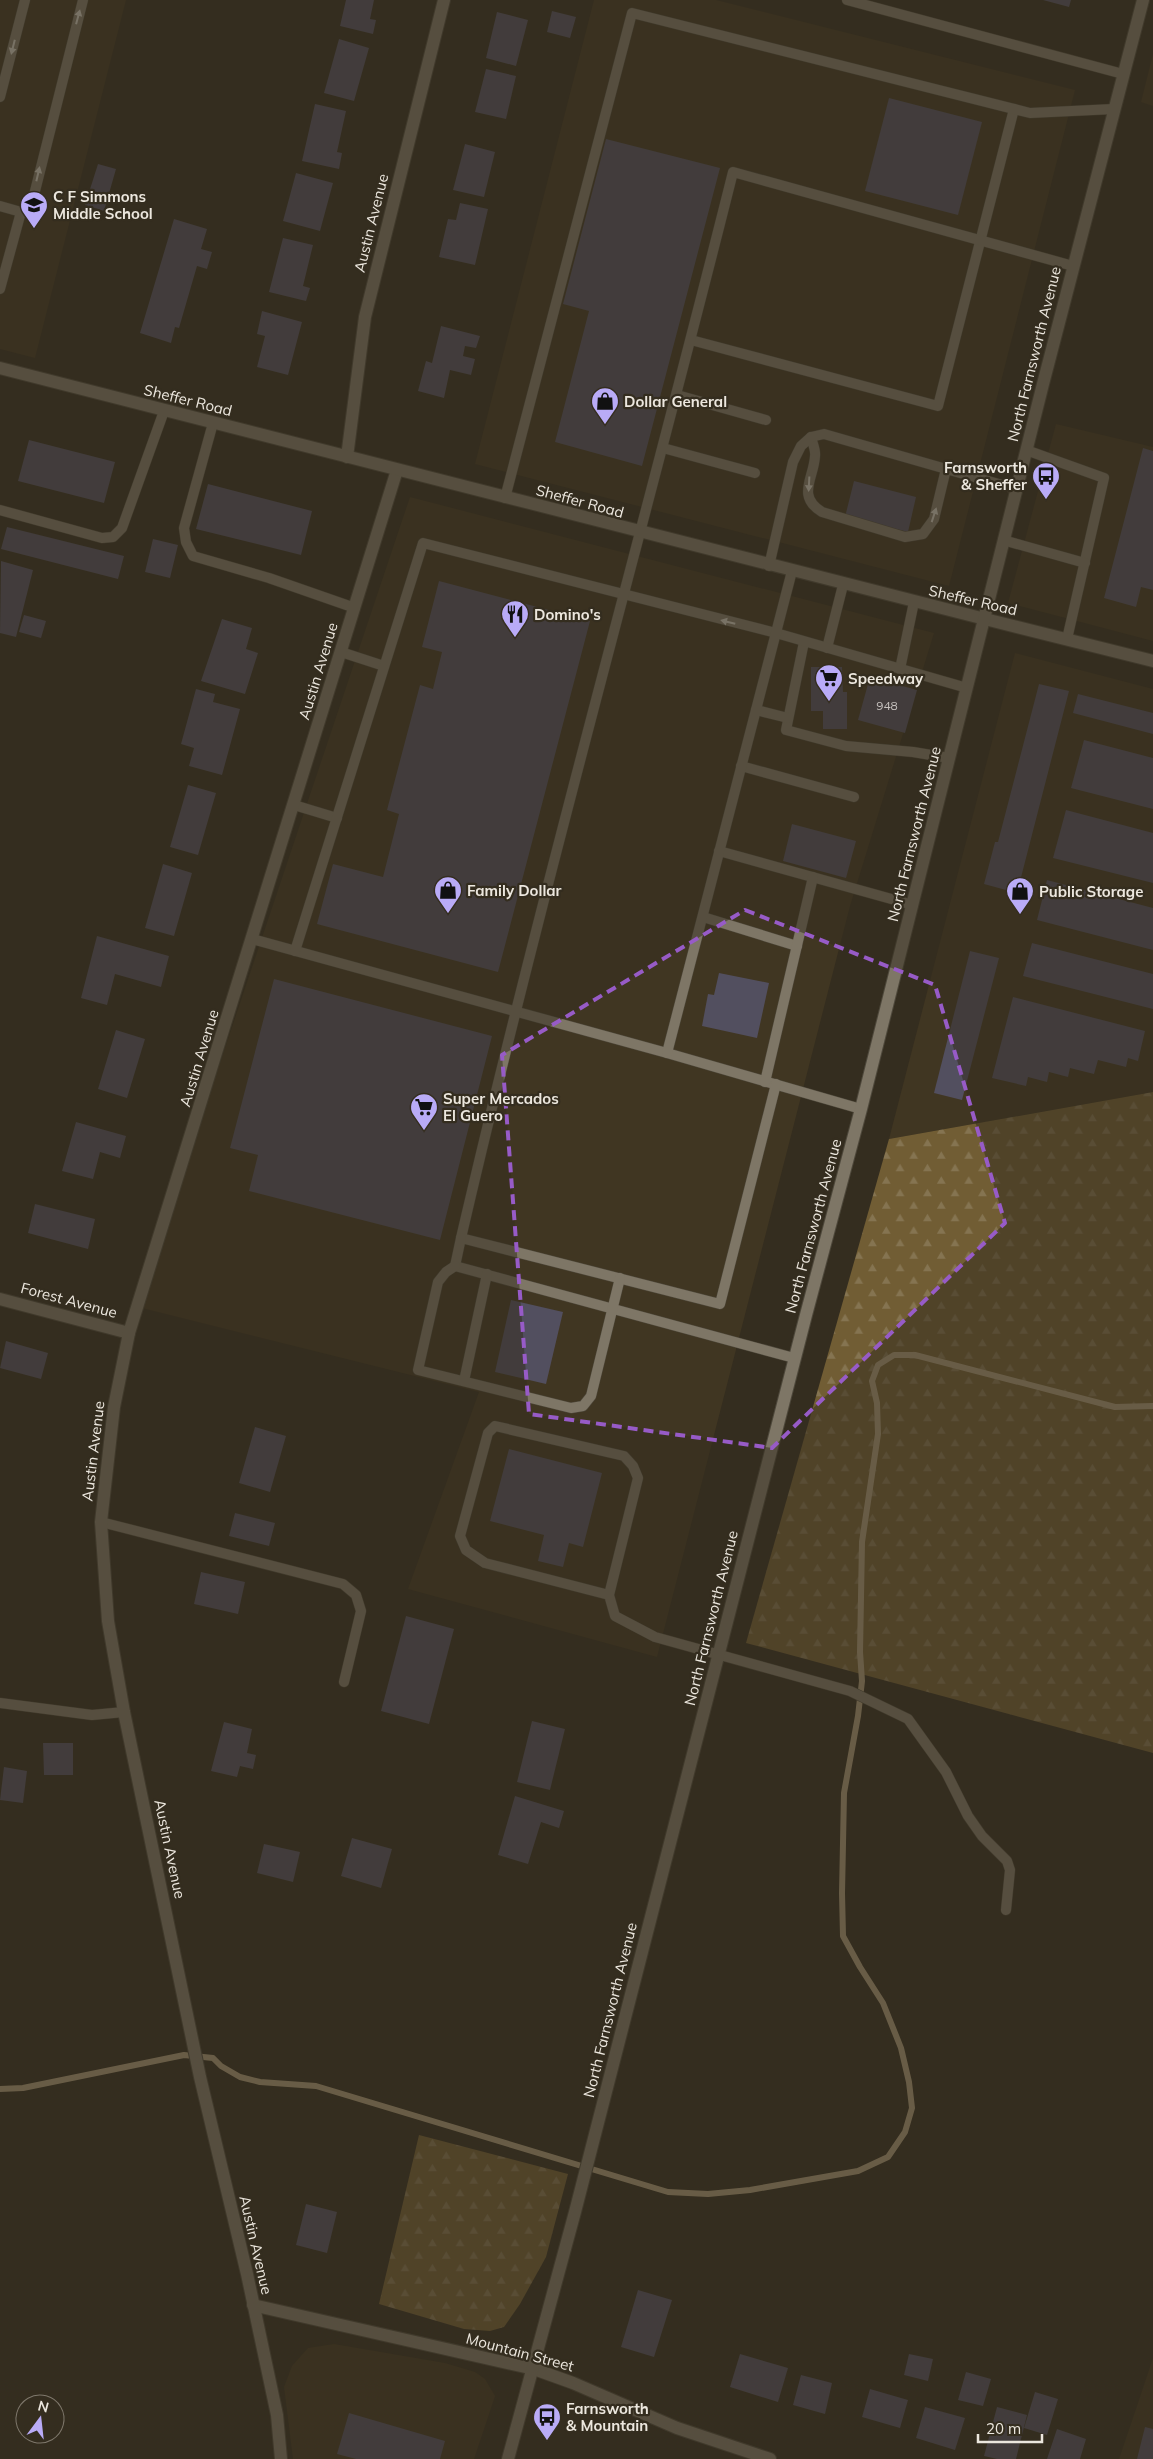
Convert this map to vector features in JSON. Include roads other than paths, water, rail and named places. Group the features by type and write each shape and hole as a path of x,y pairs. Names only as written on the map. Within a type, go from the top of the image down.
{"street":[{"name":"Austin Avenue","path":"347,457 365,317 444,0"},
{"name":"North Farnsworth Avenue","path":"508,2459 534,2369 794,1358 861,1109 1016,489 1143,0"},
{"name":"Sheffer Road","path":"0,368 642,534 1153,661"},
{"name":"Austin Avenue","path":"281,2459 277,2415 200,2077 124,1712 108,1621 101,1522 114,1407 129,1333 397,470"},
{"name":"Forest Avenue","path":"0,1299 129,1333"},
{"name":"Mountain Street","path":"253,2305 534,2369 573,2383 677,2428 770,2459"}],"lane":[{"path":"0,97 25,0"},
{"path":"0,206 21,212 31,207 83,0"},
{"path":"847,0 861,2 1123,74"},
{"path":"504,498 632,13 1030,113 1114,109"},
{"path":"691,340 938,406 1014,109"},
{"path":"620,1278 591,1396 583,1406 571,1408 418,1370 438,1282 446,1272 455,1266 514,1011 642,534 733,172 979,242 1073,266"},
{"path":"0,289 21,212"},
{"path":"677,395 766,420"},
{"path":"0,510 102,538 113,537 122,528 164,411"},
{"path":"213,423 184,528 186,542 193,556 269,578 355,608"},
{"path":"769,566 793,462 801,446 811,437 824,434 1016,489"},
{"path":"811,437 816,455 808,478 808,498 813,507 822,512 905,537 923,534 934,519 946,469"},
{"path":"663,448 754,473"},
{"path":"1026,450 1104,478 1067,640"},
{"path":"1004,540 1086,563"},
{"path":"295,951 423,543 776,633 967,688"},
{"path":"668,1053 792,572"},
{"path":"827,648 843,584"},
{"path":"900,669 914,602"},
{"path":"804,642 786,730 846,746 913,752 949,758"},
{"path":"341,652 384,666"},
{"path":"756,710 788,718"},
{"path":"742,766 854,796"},
{"path":"294,804 337,818"},
{"path":"719,852 913,905"},
{"path":"765,1082 813,877"},
{"path":"703,917 797,946"},
{"path":"252,939 668,1053 861,1109"},
{"path":"461,1238 720,1304 776,1084"},
{"path":"455,1266 794,1358"},
{"path":"464,1381 487,1274"},
{"path":"609,1595 485,1563 466,1550 460,1536 488,1433 495,1426 624,1456 633,1466 638,1478 609,1595 615,1616 655,1636 850,1691 908,1720 946,1772 968,1816 982,1836 1007,1861 1010,1870 1006,1910"},
{"path":"101,1522 343,1584 356,1595 361,1612 344,1682"},
{"path":"0,1703 92,1715 124,1712"}],"waterway":[{"path":"0,2089 23,2088 184,2055 213,2058 221,2066 240,2077 260,2082 316,2086 668,2192 708,2194 750,2190 858,2171 888,2157 905,2132 912,2108 909,2082 901,2048 883,2003 843,1936 842,1893 844,1793 858,1716 862,1681 860,1652 862,1542 878,1434 877,1403 872,1381 878,1365 894,1355 915,1355 1115,1407 1153,1406"}],"place":[{"name":"C F Simmons Middle School","path":"34,229"},
{"name":"Dollar General","path":"605,425"},
{"name":"Farnsworth & Sheffer","path":"1046,500"},
{"name":"Domino's","path":"515,638"},
{"name":"Speedway","path":"829,702"},
{"name":"Family Dollar","path":"448,914"},
{"name":"Public Storage","path":"1020,915"},
{"name":"Super Mercados El Guero","path":"424,1131"},
{"name":"Farnsworth & Mountain","path":"547,2441"}]}
